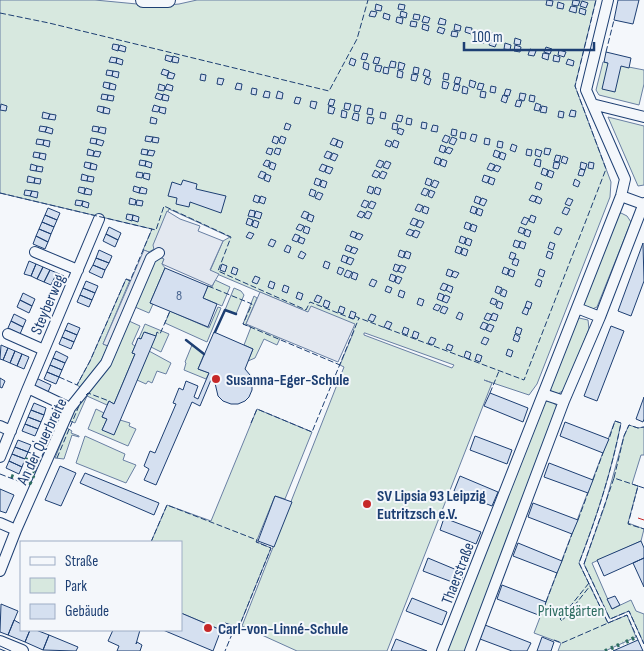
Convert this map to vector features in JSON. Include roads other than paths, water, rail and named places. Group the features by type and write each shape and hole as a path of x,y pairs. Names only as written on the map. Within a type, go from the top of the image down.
{"highway":[{"path":"143,0 168,0"}],"main road":[{"path":"0,642 22,651"}],"street":[{"name":"Thaerstraße","path":"442,651 621,196 625,179 586,90 608,0"},
{"path":"592,104 644,117"},
{"path":"470,651 564,401 600,317 644,204 621,196"},
{"name":"Steyberweg","path":"0,457 99,219"},
{"name":"Steyberweg","path":"35,252 78,270"},
{"name":"An der Querbreite","path":"0,571 70,408 106,363 150,258 160,253"},
{"path":"577,308 600,317"},
{"name":"Steyberweg","path":"8,334 44,350"},
{"path":"28,388 70,408"},
{"path":"543,394 564,401"},
{"path":"0,426 11,430"},
{"path":"0,524 16,530"}],"tram line":[{"path":"0,646 11,651"}],"place":[{"name":"Susanna-Eger-Schule","path":"216,379"},
{"name":"SV Lipsia 93 Leipzig Eutritzsch e.V.","path":"367,504"},
{"name":"Carl-von-Linné-Schule","path":"208,628"}],"park label":[{"name":"Privatgärten","path":"571,610"}]}
